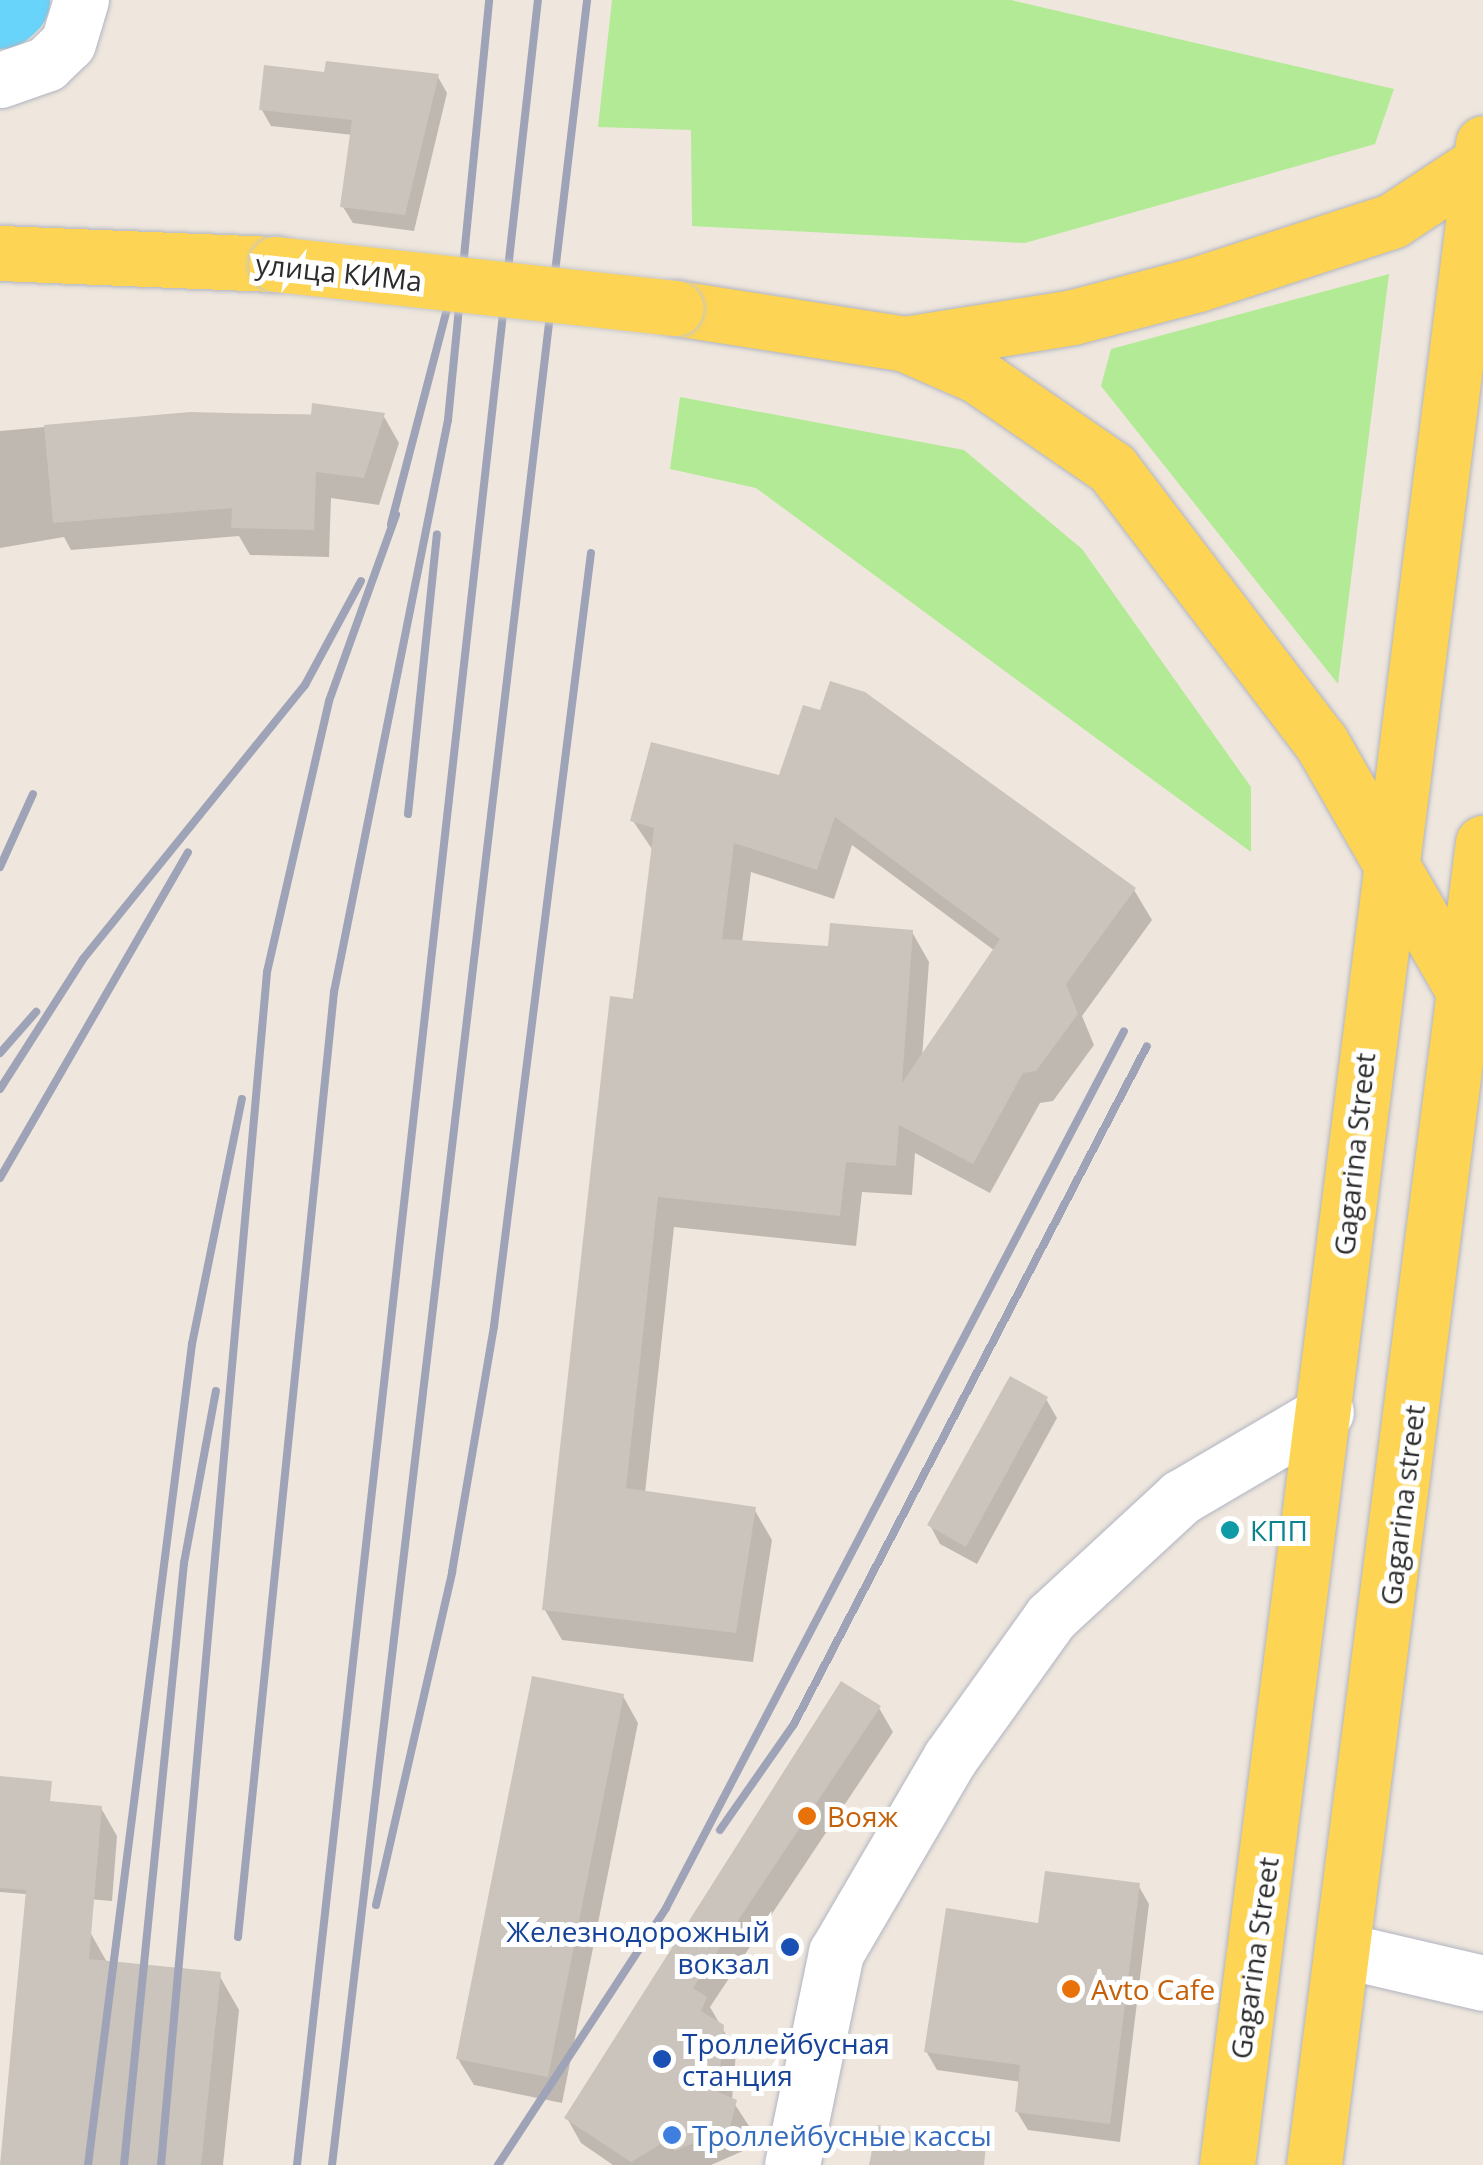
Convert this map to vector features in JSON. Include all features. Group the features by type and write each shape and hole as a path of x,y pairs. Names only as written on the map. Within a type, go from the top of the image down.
{"main road":[{"path":"905,344 1073,317 1198,284 1392,221 1482,156"},
{"name":"Gagarina Street","path":"1226,2165 1326,1412 1387,849 1482,156"},
{"name":"улица КИМа","path":"0,253 276,264 676,308 905,344"},
{"path":"905,344 978,376 1112,468 1321,742 1387,849 1464,992"},
{"name":"Gagarina street","path":"1314,2165 1346,1951 1482,861"}],"lane":[{"path":"0,80 46,64 81,8"},
{"path":"792,2165 836,1953 950,1758 1052,1617 1167,1510 1326,1412"},
{"path":"1346,1951 1483,1984"}],"green space":[{"path":"612,0 1011,0 1394,89 1375,144 1025,243 692,226 691,130 598,127"},
{"path":"1389,274 1338,684 1101,386 1111,349"},
{"path":"680,397 964,450 1082,549 1251,787 1251,852 756,488 670,469"}],"building":[{"path":"326,61 439,74 405,215 340,207 352,120 259,110 264,65 324,72"},
{"path":"312,403 385,413 364,478 316,472 314,530 231,528 232,508 53,523 44,425 190,412 311,415"},
{"path":"830,681 865,692 1136,888 1066,984 1078,1014 1036,1071 1023,1073 973,1164 899,1125 896,1166 846,1162 840,1216 658,1197 626,1488 756,1507 736,1633 542,1610 610,996 633,999 654,828 630,821 651,742 779,775 803,705 820,710","holes":["835,817 1000,939 902,1083 913,930 830,923 828,946 722,939 734,843 817,870"]},
{"path":"1010,1376 1048,1397 966,1547 927,1525"},
{"path":"532,1676 624,1694 548,2077 456,2059"},
{"path":"841,1681 881,1706 693,1988 707,1997 701,2011 724,2025 718,2092 737,2100 730,2127 675,2151 666,2141 631,2162 564,2118"},
{"path":"0,1776 52,1781 50,1801 102,1806 89,1959 221,1972 201,2165 0,2165 26,1890 0,1888"},
{"path":"1045,1871 1140,1883 1110,2124 1015,2112 1020,2065 924,2052 946,1908 1038,1923"},
{"path":"877,2125 986,2145 984,2165 869,2165"}],"waterway":[{"path":"0,5 6,0"}],"railway":[{"path":"238,1937 334,992 448,420 489,0"},
{"path":"297,2165 538,0"},
{"path":"332,2165 587,0"},
{"path":"391,524 449,302"},
{"path":"161,2165 267,972 329,701 396,515"},
{"path":"408,814 437,535"},
{"path":"376,1905 452,1572 494,1326 591,553"},
{"path":"0,1089 83,959 305,685 361,581"},
{"path":"0,867 33,794"},
{"path":"0,1178 188,852"},
{"path":"0,1053 36,1012"},
{"path":"498,2165 666,1908 1124,1031"},
{"path":"720,1830 794,1724 1147,1046"},
{"path":"88,2165 192,1344 242,1099"},
{"path":"124,2165 184,1563 216,1391"}],"place":[{"name":"КПП","path":"1230,1530"},
{"name":"Вояж","path":"807,1816"},
{"name":"Железнодорожный вокзал","path":"790,1947"},
{"name":"Avto Cafe","path":"1071,1989"},
{"name":"Троллейбусная станция","path":"662,2059"},
{"name":"Троллейбусные кассы","path":"672,2135"}]}
